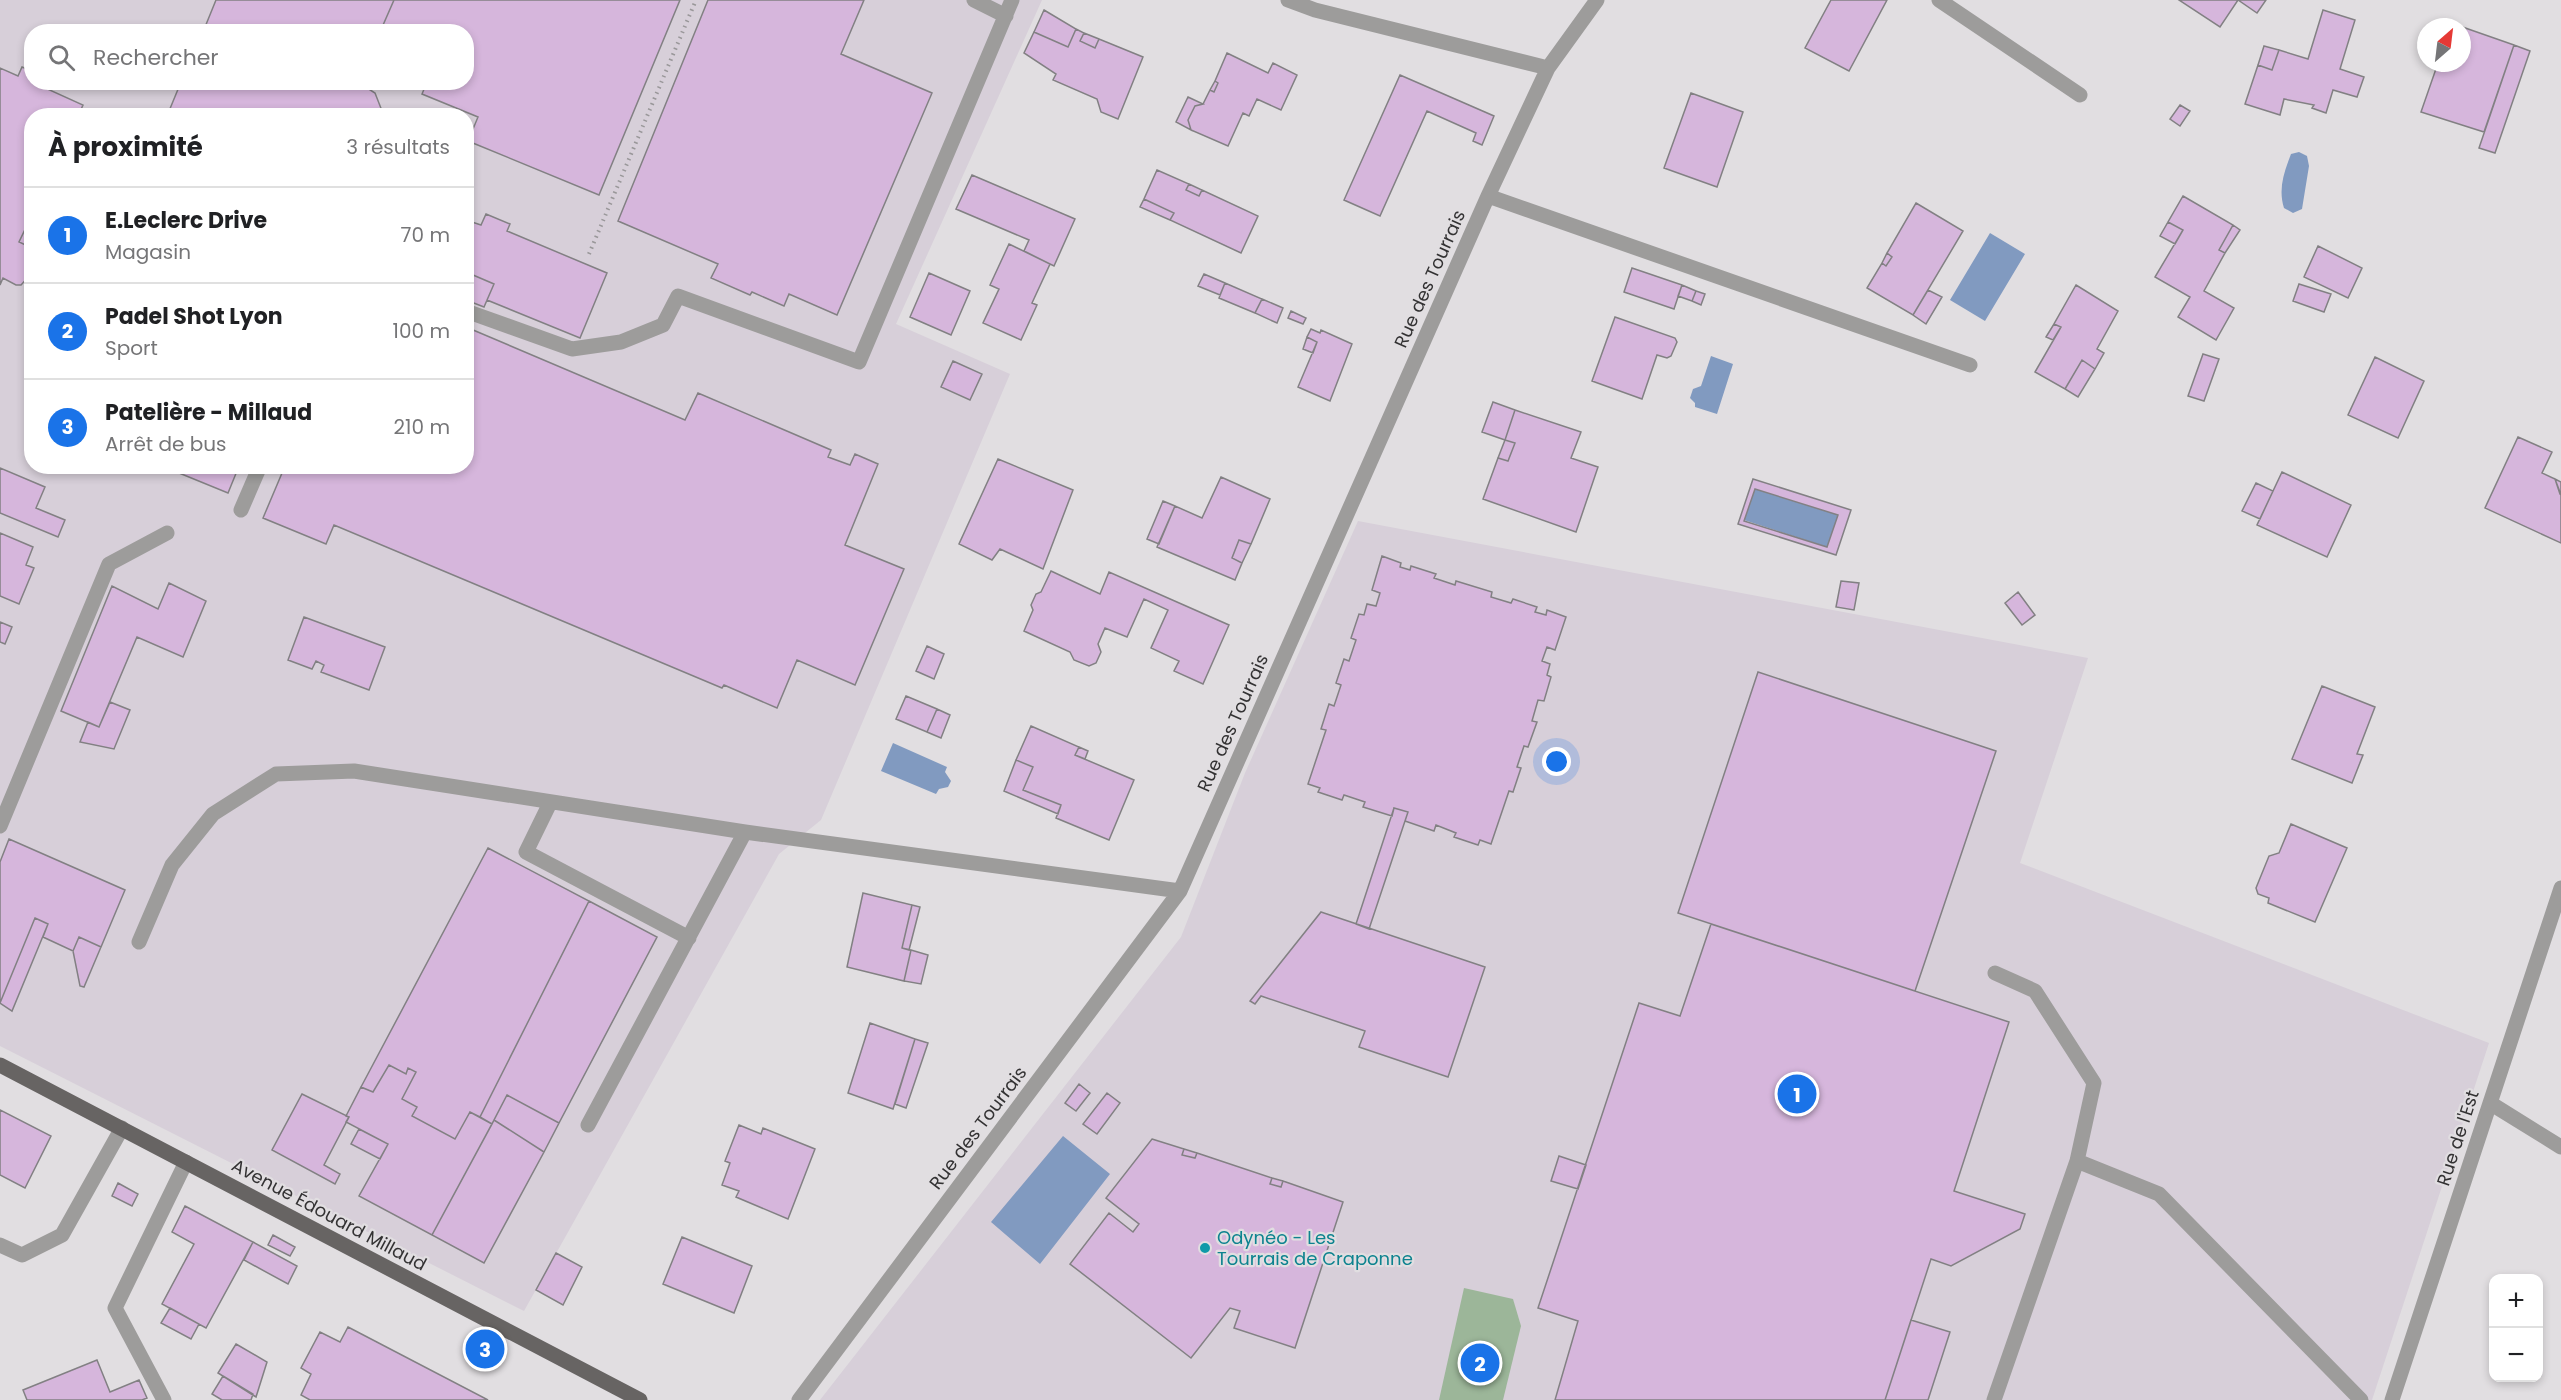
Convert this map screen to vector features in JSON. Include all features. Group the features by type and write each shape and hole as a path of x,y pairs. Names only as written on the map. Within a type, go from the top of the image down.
{"main road":[{"name":"Avenue Édouard Millaud","path":"0,1065 640,1400"}],"street":[{"path":"974,0 1006,16"},
{"path":"474,314 572,349 621,342 663,325 678,296 859,362 1012,0"},
{"path":"1288,0 1315,10 1548,68"},
{"name":"Rue des Tourrais","path":"799,1400 1180,891 1488,196 1548,68 1597,0"},
{"path":"1939,0 2080,95"},
{"path":"1488,196 1970,364"},
{"path":"241,510 257,474"},
{"path":"0,826 109,564 167,533"},
{"path":"139,942 172,865 213,814 276,774 354,771 745,832 1180,891"},
{"path":"550,803 526,852 689,938"},
{"path":"588,1125 745,832"},
{"name":"Rue de l'Est","path":"2392,1400 2561,888"},
{"path":"1994,1400 2077,1161 2094,1083 2035,991 1995,973"},
{"path":"2490,1103 2561,1147"},
{"path":"0,1245 22,1255 62,1235 122,1128"},
{"path":"2077,1161 2159,1194 2361,1400"},
{"path":"164,1400 115,1308 186,1162"}],"path":[{"path":"589,254 696,0"}],"shaded area":[{"path":"0,0 1042,0 896,324 1010,374 821,820 779,854 524,1311 0,1046"},
{"path":"1358,521 2088,658 2020,863 2489,1043 2372,1400 820,1400 1181,937 1245,773"}],"green space":[{"path":"1464,1288 1513,1299 1521,1326 1503,1400 1439,1400"}],"water":[{"path":"2299,152 2307,156 2309,166 2302,209 2293,213 2284,208 2282,187 2291,154"},
{"path":"1990,233 2025,254 1985,321 1950,300"},
{"path":"1711,356 1733,364 1717,414 1695,407 1695,403 1690,398 1693,389 1701,386"},
{"path":"1755,489 1838,515 1827,547 1744,520"},
{"path":"893,743 947,767 945,772 951,781 948,787 939,789 936,794 881,771"},
{"path":"1063,1136 1110,1174 1040,1264 991,1222"}],"building":[{"path":"216,0 394,0 384,24 206,24"},
{"path":"394,0 680,0 599,195 474,143 474,127 478,117 474,115 474,108 456,108 422,94 424,90 474,90 474,24 384,24"},
{"path":"708,0 864,0 841,54 932,93 837,315 789,294 784,306 752,292 750,295 711,278 718,264 618,221"},
{"path":"1831,0 1887,0 1849,71 1805,48"},
{"path":"2179,0 2238,0 2220,27"},
{"path":"2238,0 2266,0 2257,13"},
{"path":"1044,10 1076,29 1068,47 1034,32"},
{"path":"2323,10 2355,20 2340,69 2364,77 2357,97 2333,90 2326,113 2312,108 2314,105 2284,99 2280,115 2245,104 2258,65 2272,70 2279,50 2308,59"},
{"path":"1076,29 1084,33 1080,41 1095,48 1099,39 1143,57 1118,119 1101,112 1097,99 1053,80 1056,74 1024,53 1034,32 1068,47"},
{"path":"2471,30 2514,45 2484,132 2421,112 2435,72 2471,72"},
{"path":"1084,33 1099,39 1095,48 1080,41"},
{"path":"2514,45 2530,51 2495,153 2479,148"},
{"path":"2264,46 2279,50 2272,70 2258,65"},
{"path":"1227,53 1268,73 1273,63 1297,75 1281,110 1257,99 1249,116 1243,113 1228,146 1191,130 1188,120 1195,106 1203,104 1210,90 1214,92 1218,83 1215,81"},
{"path":"22,67 24,68 24,90 50,90 83,105 82,108 24,108 24,232 19,242 24,244 24,282 21,285 16,285 3,278 0,285 0,68 18,76"},
{"path":"1400,75 1494,116 1482,145 1473,141 1476,133 1427,111 1380,216 1344,200"},
{"path":"1215,81 1218,83 1214,92 1210,90"},
{"path":"178,90 370,90 375,93 381,108 170,108"},
{"path":"1691,93 1743,112 1717,187 1664,168"},
{"path":"1188,97 1203,104 1195,106 1188,120 1191,130 1176,122"},
{"path":"2180,105 2190,111 2180,126 2170,119"},
{"path":"1157,170 1189,184 1186,190 1199,196 1202,190 1258,216 1241,253 1170,220 1174,213 1144,199"},
{"path":"972,175 1075,219 1054,266 1024,251 1029,240 956,209"},
{"path":"1189,184 1202,190 1199,196 1186,190"},
{"path":"2183,196 2233,225 2219,250 2225,253 2204,291 2234,308 2216,340 2178,317 2190,297 2155,277 2183,230 2168,222"},
{"path":"1144,199 1174,213 1170,220 1140,207"},
{"path":"1916,203 1963,231 1913,315 1867,288 1882,263 1886,266 1892,257 1887,253"},
{"path":"486,214 510,224 507,231 607,273 580,338 487,300 494,284 474,275 474,223 481,225"},
{"path":"2168,222 2183,230 2175,244 2160,236"},
{"path":"2233,225 2240,230 2225,253 2219,250"},
{"path":"24,232 24,244 19,242"},
{"path":"1009,244 1050,264 1032,303 1037,305 1021,340 983,323 999,289 990,285"},
{"path":"2318,246 2362,268 2348,298 2304,277"},
{"path":"1887,253 1892,257 1886,266 1882,263"},
{"path":"1632,268 1682,285 1674,309 1624,292"},
{"path":"929,273 970,291 951,335 910,317"},
{"path":"1204,274 1225,283 1220,295 1198,286"},
{"path":"474,275 494,284 484,307 474,303"},
{"path":"1225,283 1262,299 1255,313 1219,298"},
{"path":"2299,284 2331,294 2324,312 2293,301"},
{"path":"1682,285 1696,291 1692,301 1678,296"},
{"path":"2076,285 2118,311 2097,349 2104,353 2095,369 2082,360 2065,389 2035,372 2061,327 2054,324"},
{"path":"1928,290 1942,297 1926,324 1913,315"},
{"path":"1696,291 1705,294 1701,305 1692,301"},
{"path":"1262,299 1283,308 1277,323 1255,313"},
{"path":"1291,311 1306,318 1303,324 1288,318"},
{"path":"1615,317 1675,338 1677,342 1671,356 1667,358 1657,355 1642,399 1592,381"},
{"path":"2054,324 2061,327 2053,340 2046,337"},
{"path":"1311,329 1320,333 1321,330 1352,344 1330,401 1298,387 1317,342 1307,337"},
{"path":"474,330 685,420 698,393 831,450 828,457 850,465 855,454 878,464 845,545 904,569 855,685 797,660 777,708 724,685 722,688 334,525 326,544 263,518 282,474 474,474"},
{"path":"1307,337 1317,342 1313,353 1303,349"},
{"path":"2203,354 2219,359 2204,401 2188,396"},
{"path":"2375,357 2424,381 2398,438 2348,415"},
{"path":"2082,360 2095,369 2078,397 2065,389"},
{"path":"953,361 982,374 970,400 941,387"},
{"path":"1493,402 1515,410 1505,440 1482,432"},
{"path":"1515,410 1581,432 1571,458 1598,467 1576,532 1483,499 1498,458 1508,461 1515,443 1505,440"},
{"path":"2518,437 2552,452 2542,473 2555,479 2561,495 2561,543 2485,508"},
{"path":"1505,440 1515,443 1508,461 1498,458"},
{"path":"998,459 1073,490 1043,569 1000,549 992,560 959,544"},
{"path":"0,468 45,487 36,508 65,520 58,537 0,513"},
{"path":"2282,472 2351,505 2327,557 2257,525"},
{"path":"182,474 236,474 228,493"},
{"path":"1221,477 1270,499 1251,544 1239,540 1232,558 1242,563 1235,580 1157,547 1175,506 1202,518"},
{"path":"1753,479 1851,510 1836,555 1738,524","holes":["1755,489 1838,515 1827,547 1744,521"]},
{"path":"2555,479 2561,482 2561,495 2560,494"},
{"path":"2256,483 2273,491 2260,519 2242,511"},
{"path":"1163,501 1175,506 1159,544 1147,539"},
{"path":"0,533 33,547 26,565 34,568 19,604 0,596"},
{"path":"1239,540 1251,544 1242,563 1232,558"},
{"path":"1382,556 1401,563 1400,567 1410,570 1411,566 1436,574 1434,578 1455,585 1456,581 1492,592 1491,597 1511,603 1513,599 1537,607 1535,612 1546,615 1547,610 1566,617 1555,650 1547,647 1542,661 1550,664 1547,675 1551,677 1544,701 1538,700 1532,721 1537,722 1528,747 1524,746 1517,767 1521,768 1513,792 1509,791 1491,844 1480,840 1478,845 1454,837 1456,833 1436,825 1434,831 1405,821 1408,812 1394,808 1392,816 1363,807 1365,802 1344,795 1342,800 1318,792 1320,788 1308,784 1326,730 1321,729 1329,704 1334,706 1341,685 1336,683 1344,659 1349,661 1356,640 1351,638 1359,614 1364,615 1367,604 1376,606 1380,593 1372,590"},
{"path":"1051,571 1100,594 1109,572 1229,625 1203,684 1174,671 1179,661 1151,648 1168,610 1144,599 1127,637 1105,628 1098,644 1101,652 1096,663 1089,666 1074,660 1070,652 1024,631 1033,610 1031,605 1036,594 1041,592"},
{"path":"1841,581 1859,583 1854,610 1836,607"},
{"path":"169,583 206,601 183,657 137,637 99,727 61,711 112,586 158,609"},
{"path":"2018,592 2035,615 2022,625 2005,603"},
{"path":"304,617 385,647 369,690 321,672 324,665 316,661 312,669 288,660"},
{"path":"0,622 12,627 5,644 0,642"},
{"path":"927,646 944,654 934,679 916,671"},
{"path":"1758,672 1996,751 1915,991 1678,913"},
{"path":"2322,686 2375,707 2357,754 2363,755 2352,783 2292,759"},
{"path":"906,696 937,709 927,732 896,719"},
{"path":"110,702 130,710 114,749 80,742 88,722 99,727"},
{"path":"937,709 950,715 941,738 927,732"},
{"path":"1031,726 1079,747 1075,755 1134,780 1109,840 1056,818 1061,805 1023,790 1033,767 1016,760"},
{"path":"1079,747 1088,751 1085,759 1075,755"},
{"path":"1016,760 1033,767 1023,790 1061,805 1058,814 1004,791"},
{"path":"1394,808 1408,812 1369,929 1356,924"},
{"path":"2291,824 2347,848 2315,922 2268,903 2269,898 2258,894 2256,888 2269,856 2279,853"},
{"path":"9,839 125,890 101,947 79,937 73,951 43,937 48,924 35,918 0,1003 0,862"},
{"path":"488,848 589,901 480,1117 470,1112 455,1139 412,1116 417,1107 402,1099 416,1072 408,1068 406,1074 389,1065 373,1092 361,1087"},
{"path":"863,893 912,905 902,948 911,950 904,981 847,967"},
{"path":"589,901 657,937 559,1123 507,1095 492,1124 480,1117"},
{"path":"912,905 920,907 909,950 902,948"},
{"path":"1321,912 1485,967 1448,1077 1359,1047 1365,1031 1261,996 1255,1004 1250,1001"},
{"path":"35,918 48,924 12,1011 0,1003"},
{"path":"1711,924 2009,1022 1954,1191 2025,1214 2020,1229 1951,1266 1931,1259 1885,1400 1555,1400 1578,1321 1538,1308 1639,1003 1680,1016"},
{"path":"79,937 101,947 84,987 80,986 73,951"},
{"path":"911,950 928,955 921,984 904,981"},
{"path":"870,1023 915,1039 893,1109 848,1093"},
{"path":"915,1039 928,1043 906,1108 895,1104"},
{"path":"389,1065 406,1074 408,1068 416,1072 402,1099 417,1107 412,1116 455,1139 470,1112 492,1124 432,1235 359,1196 388,1144 346,1122 349,1117 346,1116 361,1087 373,1092"},
{"path":"1079,1084 1090,1093 1076,1111 1065,1103"},
{"path":"1107,1093 1120,1103 1097,1134 1083,1124"},
{"path":"302,1094 349,1117 324,1165 340,1174 335,1184 272,1150"},
{"path":"507,1095 559,1123 544,1152 494,1120"},
{"path":"0,1110 51,1136 25,1188 0,1175"},
{"path":"494,1120 544,1152 484,1263 432,1235"},
{"path":"739,1125 761,1134 763,1128 815,1149 788,1219 736,1197 739,1191 722,1185 730,1163 725,1161"},
{"path":"359,1129 388,1144 380,1159 351,1144"},
{"name":"Odynéo - Les Tourrais de Craponne","path":"1152,1139 1184,1149 1182,1155 1195,1158 1197,1153 1272,1178 1270,1184 1281,1187 1283,1181 1343,1202 1295,1348 1234,1328 1240,1311 1230,1308 1191,1358 1070,1264 1109,1213 1133,1232 1139,1224 1106,1198"},
{"path":"1184,1149 1197,1153 1195,1158 1182,1155"},
{"path":"1559,1156 1586,1165 1578,1189 1551,1181"},
{"path":"1272,1178 1283,1181 1281,1187 1270,1184"},
{"path":"118,1183 138,1194 132,1206 112,1196"},
{"path":"185,1206 253,1242 206,1328 162,1304 194,1244 172,1232"},
{"path":"273,1235 295,1247 290,1256 268,1245"},
{"path":"682,1237 752,1266 734,1313 663,1284"},
{"path":"253,1242 297,1266 288,1284 244,1260"},
{"path":"556,1253 582,1267 563,1305 536,1290"},
{"path":"170,1308 199,1324 191,1339 161,1323"},
{"path":"1911,1320 1950,1332 1928,1400 1885,1400"},
{"path":"348,1327 488,1400 310,1400 301,1395 311,1374 301,1368 320,1332 340,1342"},
{"path":"236,1344 267,1362 256,1397 218,1373"},
{"path":"97,1360 110,1392 139,1380 147,1398 142,1400 27,1400 23,1390"},
{"path":"223,1376 253,1394 251,1400 222,1400 212,1394"}],"place":[{"name":"E.Leclerc Drive","path":"1797,1094"},
{"name":"Odynéo - Les Tourrais de Craponne","path":"1205,1248"},
{"name":"Patelière - Millaud","path":"485,1349"},
{"name":"Padel Shot Lyon","path":"1480,1363"}]}
